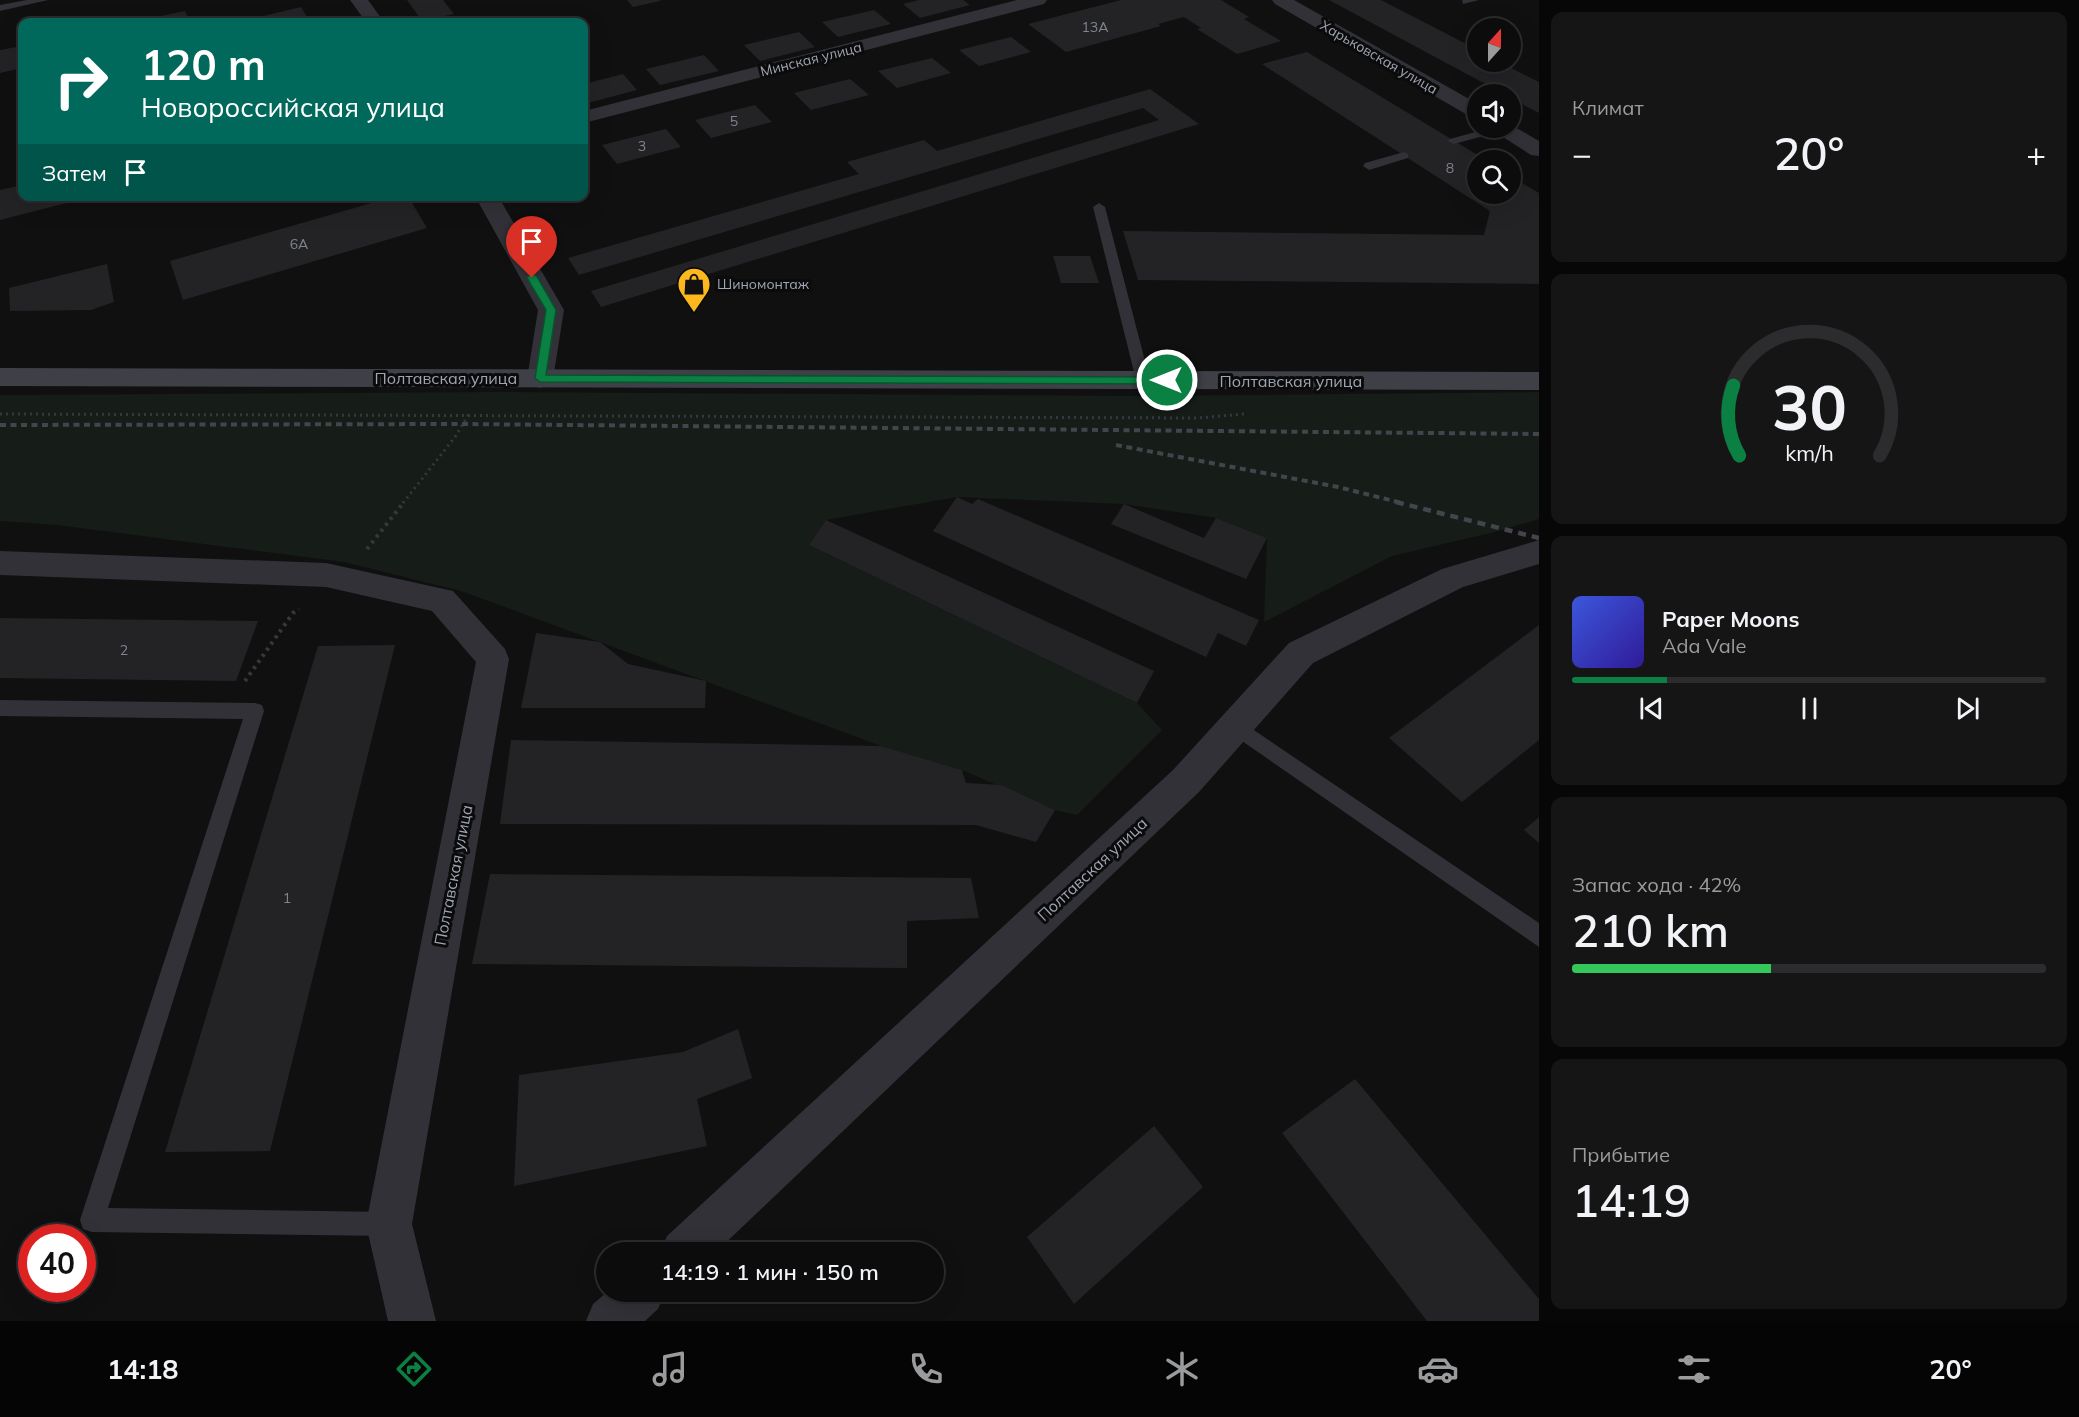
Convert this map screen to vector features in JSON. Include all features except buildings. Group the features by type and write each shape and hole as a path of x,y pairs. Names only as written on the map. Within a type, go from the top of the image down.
{"street":[{"path":"359,0 372,18"},
{"name":"Минская улица","path":"588,116 1038,0"},
{"name":"Харьковская улица","path":"1281,0 1467,107"},
{"path":"1519,138 1539,150"},
{"path":"489,201 551,310 540,378"},
{"name":"Полтавская улица","path":"0,377 1539,381"},
{"name":"Полтавская улица","path":"694,1242 1186,782 1301,653 1453,578 1539,552"},
{"name":"Полтавская улица","path":"0,563 326,575 442,600 494,659 389,1224 412,1321"},
{"path":"610,1321 630,1302"}],"lane":[{"path":"0,8 43,0"},
{"path":"1454,141 1467,137"},
{"path":"1369,166 1404,156"},
{"path":"1099,207 1143,380"},
{"path":"0,708 255,711 92,1220 389,1224"},
{"path":"1236,726 1539,936"}],"path":[{"path":"239,690 293,614 344,579 455,437 493,378"},
{"path":"0,414 1198,418 1252,414"}],"shaded area":[{"path":"493,392 1157,396 1539,392 1539,519 1495,532 1392,556 1264,622 1267,538 1216,518 1124,504 957,497 826,520 809,545 1137,703 1162,730 1077,815 1055,810 962,770 881,746 461,591 344,562 57,525 0,521 0,395"}],"railway":[{"path":"0,425 461,424 1539,434"},
{"path":"1116,445 1338,487 1402,503"},
{"path":"1396,502 1539,538"}],"place":[{"name":"Шиномонтаж","path":"694,313"}],"route":[{"path":"532,278 551,310 540,378 1167,380"}]}
